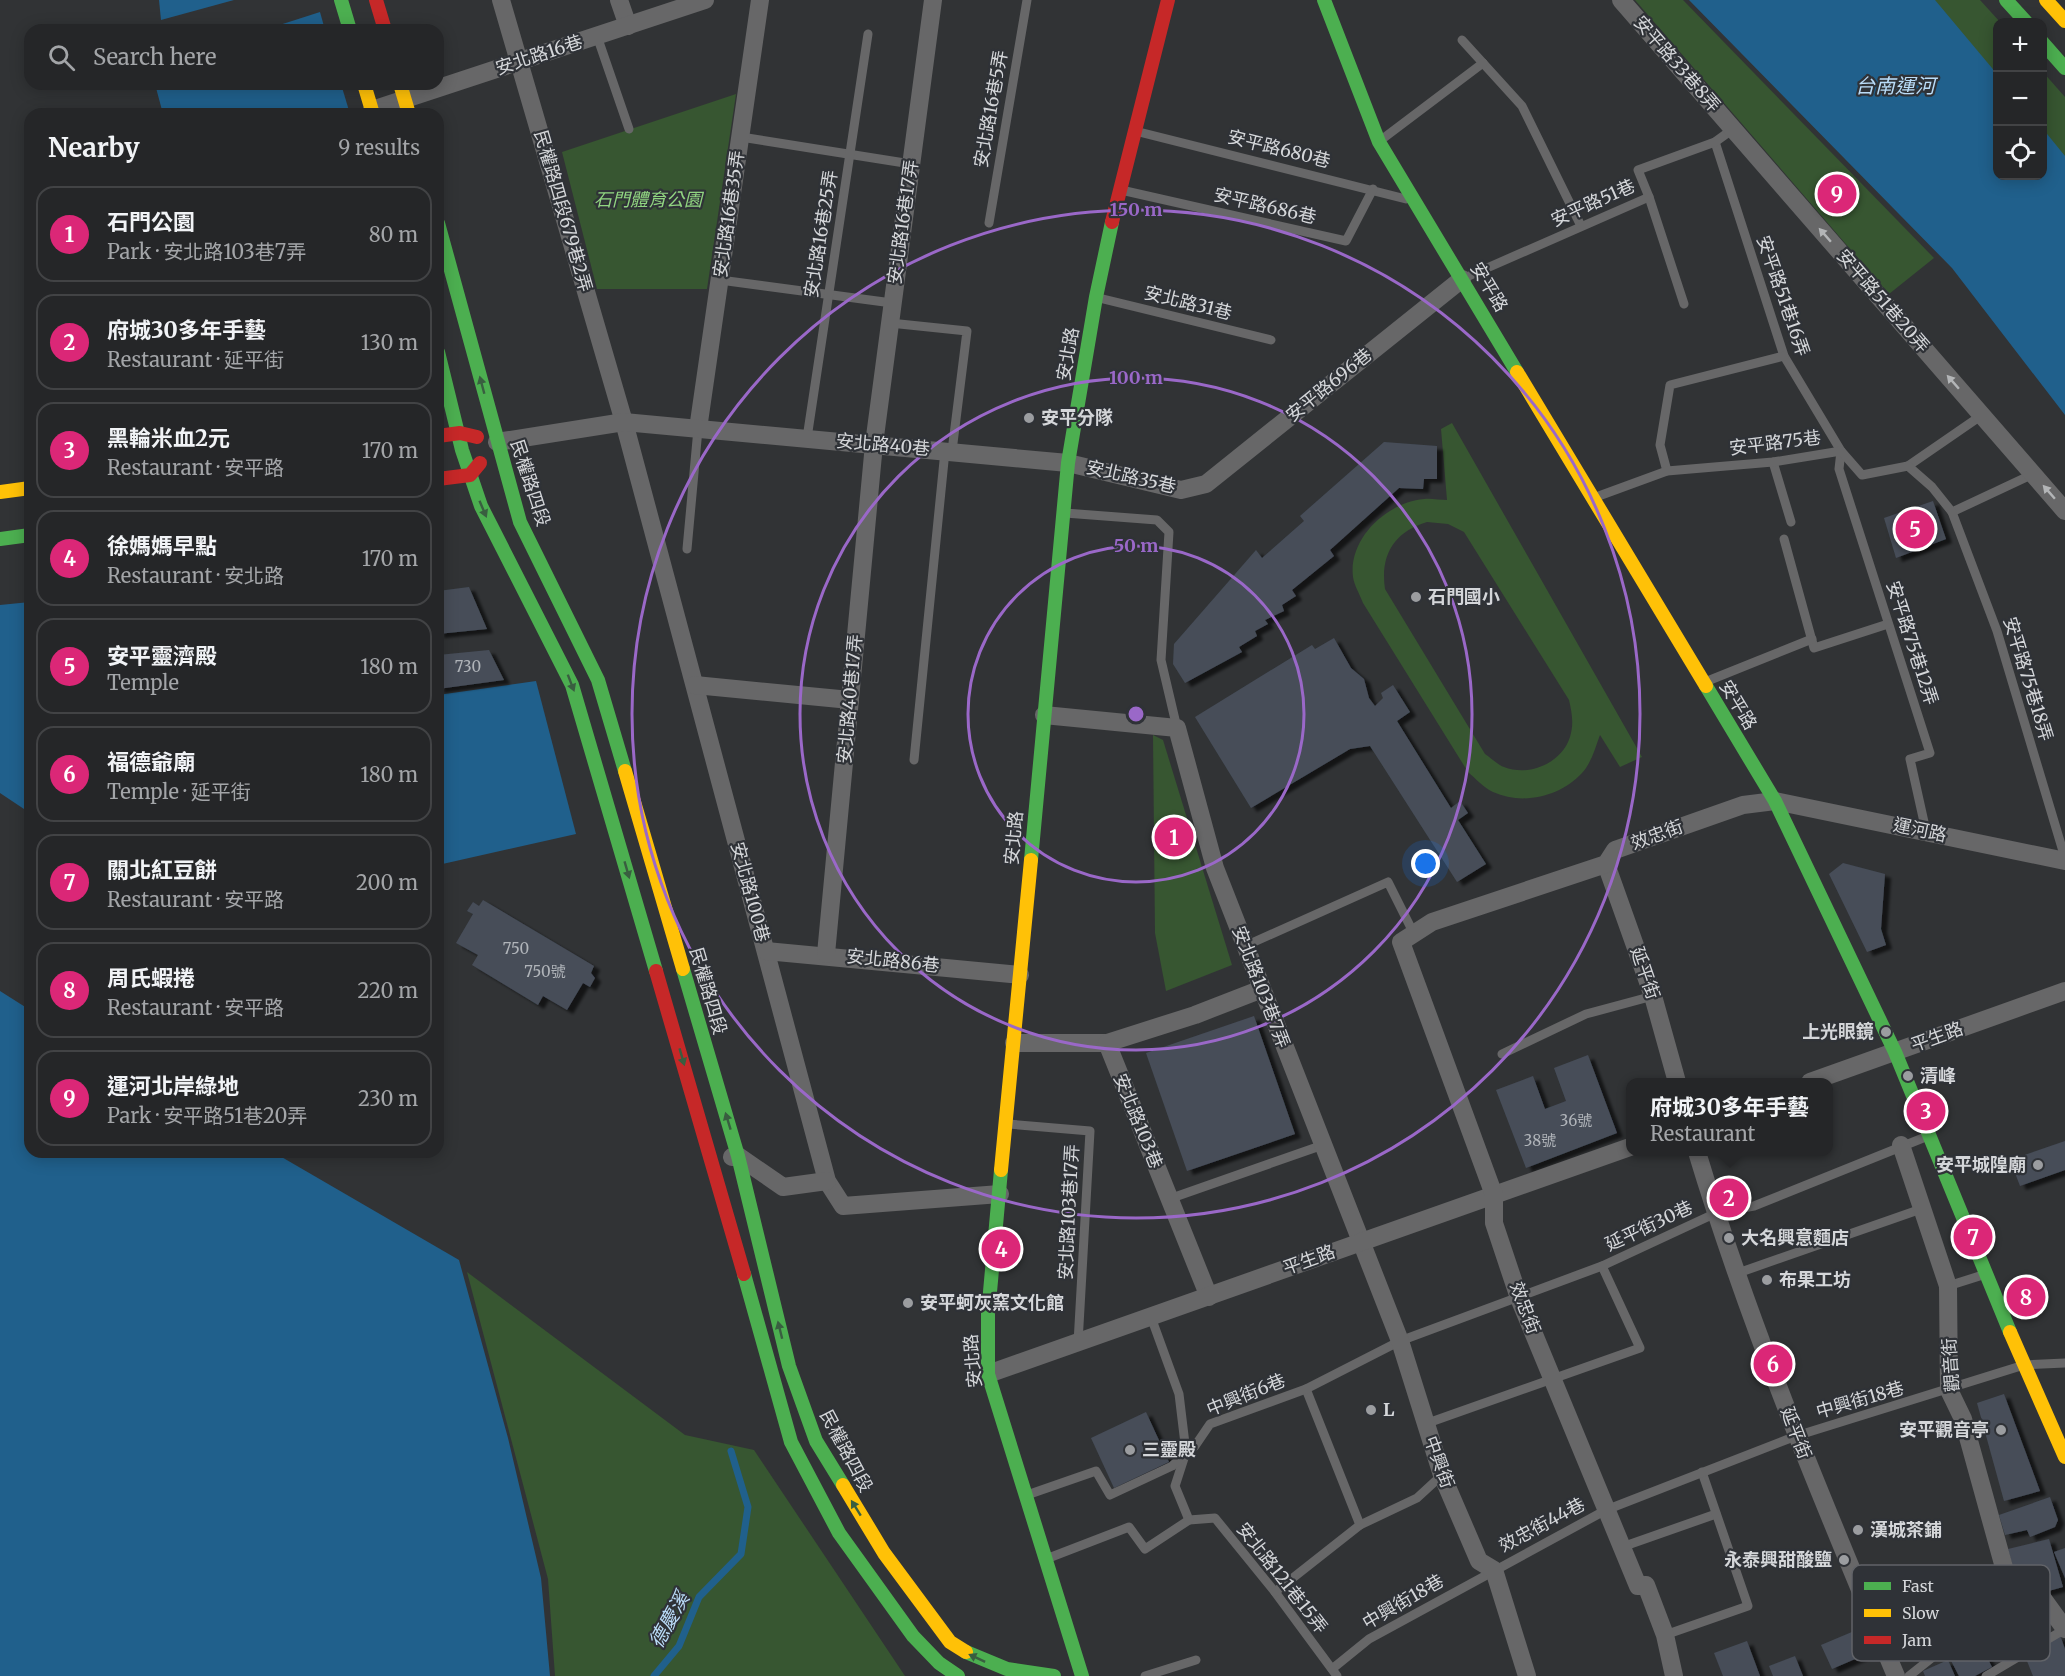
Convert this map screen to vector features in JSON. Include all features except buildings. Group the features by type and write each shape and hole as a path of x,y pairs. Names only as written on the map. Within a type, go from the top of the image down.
{"street":[{"path":"341,0 348,24"},
{"path":"376,0 383,24"},
{"name":"民權路四段679巷2弄","path":"501,0 624,422"},
{"path":"619,0 628,26"},
{"name":"安北路16巷","path":"444,86 705,0"},
{"name":"安北路16巷35弄","path":"698,429 760,0"},
{"name":"安北路16巷17弄","path":"874,444 933,0"},
{"name":"安北路","path":"1082,1676 988,1374 988,1314 1068,463 1096,297 1119,190 1132,130 1168,0"},
{"name":"安平路33巷8弄","path":"1621,0 1733,129"},
{"path":"2006,0 2022,18"},
{"path":"2046,0 2065,21"},
{"name":"安平路","path":"1331,3 1379,142 1775,801 1895,1052 2024,1365 2065,1457"},
{"path":"2047,47 2065,68"},
{"path":"366,90 371,108"},
{"name":"安北路16巷","path":"382,108 433,90"},
{"name":"安平路51巷20弄","path":"1733,129 2065,511"},
{"name":"民權路四段","path":"444,245 520,522 598,680 738,1156 797,1390 816,1441 884,1552 950,1642 976,1659 1007,1669 1054,1676"},
{"name":"安平路696巷","path":"1194,488 1206,483 1462,279"},
{"path":"444,374 470,475 496,537 556,646 572,685 712,1160 791,1442 839,1533 913,1636 939,1663 958,1676"},
{"name":"安北路40巷","path":"497,442 624,422 1068,463"},
{"name":"安北路100巷","path":"624,422 827,1182 843,1206 1000,1194"},
{"path":"444,435 460,433 497,442 470,475 444,478"},
{"name":"安北路40巷17弄","path":"826,954 874,444"},
{"name":"安北路35巷","path":"1068,463 1180,490 1194,488"},
{"path":"0,492 24,489"},
{"path":"0,539 24,536"},
{"path":"695,685 850,700"},
{"path":"1044,715 1177,728"},
{"name":"安北路103巷7弄","path":"1177,728 1215,868 1360,1241"},
{"name":"運河路","path":"1775,801 2065,860"},
{"name":"效忠街","path":"1674,1676 1665,1635 1646,1585 1638,1586 1520,1298 1494,1223 1494,1196 1401,942 1432,922 1606,864 1615,850 1743,805 1775,801"},
{"name":"延平街","path":"1606,864 1653,996 1676,1078"},
{"name":"安北路86巷","path":"766,951 826,954 1020,975"},
{"path":"1014,1043 1107,1043 1195,1015 1262,989"},
{"name":"平生路","path":"1824,1078 2065,991"},
{"name":"安北路103巷","path":"1107,1043 1209,1297"},
{"name":"觀音街","path":"1902,1145 1948,1286 1949,1390 1962,1419 2003,1565"},
{"name":"平生路","path":"988,1374 1626,1148"},
{"path":"712,1160 738,1156 783,1187 827,1182"},
{"name":"延平街","path":"1698,1156 1716,1213 1796,1436 1852,1570"},
{"name":"中興街","path":"1360,1241 1400,1341 1442,1475 1479,1561 1494,1570 1527,1676"},
{"path":"2050,1608 2065,1629"},
{"name":"延平街","path":"1890,1661 1896,1676"}],"lane":[{"name":"安北路16巷5弄","path":"989,223 1027,0"},
{"name":"安北路16巷25弄","path":"807,438 868,34"},
{"path":"597,36 629,129"},
{"path":"1462,40 1522,106 1581,226"},
{"path":"1379,142 1483,63"},
{"name":"安平路51巷","path":"1462,279 1649,198 1638,170 1715,142 1733,129"},
{"name":"安平路680巷","path":"1132,130 1373,189 1416,203"},
{"path":"741,137 911,164"},
{"name":"安平路51巷16弄","path":"1715,142 1784,356 1841,451"},
{"name":"安平路686巷","path":"1119,190 1346,241 1373,189"},
{"path":"1649,198 1684,304"},
{"path":"720,280 892,303"},
{"name":"安北路31巷","path":"1096,297 1271,340"},
{"path":"890,323 968,332 948,451 914,760"},
{"path":"1667,471 1660,446 1670,385 1784,356"},
{"path":"1982,415 1908,466 1932,488 1952,512 2033,474"},
{"path":"687,549 698,429"},
{"name":"安平路75巷","path":"1594,498 1667,471 1773,462 1841,451 1862,475 1908,466"},
{"name":"安平路75巷12弄","path":"1841,451 1839,470 1930,753 1910,759 1926,831"},
{"path":"1773,462 1791,522"},
{"path":"1063,512 1157,520 1169,532 1161,660 1177,728"},
{"name":"安平路75巷18弄","path":"1952,512 1997,631 2065,860"},
{"path":"1784,539 1814,648 1888,624"},
{"path":"1704,682 1812,639"},
{"path":"1245,946 1388,882 1414,934"},
{"path":"1502,1054 1586,1014 1653,996"},
{"name":"安北路103巷17弄","path":"1006,1124 1090,1131 1078,1343"},
{"name":"延平街30巷","path":"1400,1341 1602,1266 1716,1213 1754,1206 1928,1136"},
{"path":"1169,1199 1323,1145"},
{"path":"1738,1273 1924,1208"},
{"path":"1425,1424 1640,1348 1602,1266"},
{"path":"1948,1286 1988,1274"},
{"path":"1044,1559 1129,1527 1145,1549 1189,1520 1175,1486 1186,1452 1179,1394 1151,1317"},
{"name":"中興街6巷","path":"1026,1496 1096,1471 1110,1495 1172,1466 1195,1446 1210,1424 1306,1389 1400,1341"},
{"name":"中興街18巷","path":"1606,1510 1796,1436 2024,1365 2065,1363"},
{"path":"1306,1389 1360,1525"},
{"path":"1665,1635 1748,1606 1702,1472"},
{"path":"1275,1592 1360,1525 1417,1498 1442,1475"},
{"name":"效忠街44巷","path":"1494,1570 1606,1510"},
{"path":"1622,1547 1716,1514"},
{"name":"安北路121巷15弄","path":"1189,1520 1215,1518 1275,1592 1334,1672"},
{"name":"中興街18巷","path":"1334,1672 1369,1639 1494,1570"},
{"path":"2050,1638 2065,1629"},
{"path":"1145,1676 1196,1660"},
{"path":"1909,1676 1928,1661"},
{"path":"1986,1676 2011,1661"}],"green space":[{"path":"1635,0 1683,0 1934,258 1889,294"},
{"path":"1931,0 1980,0 1996,18 1993,18 1993,74"},
{"path":"2047,77 2065,97 2065,159 2047,138"},
{"name":"石門體育公園","path":"736,94 707,289 597,289 562,152"},
{"path":"1452,423 1642,757 1620,767 1600,735 1593,755 1582,773 1553,793 1517,798 1490,790 1468,772 1363,603 1353,577 1353,563 1357,549 1373,524 1397,507 1410,502 1427,499 1447,500 1441,429","holes":["1427,522 1448,524 1464,532 1569,700 1572,719 1570,737 1560,754 1543,766 1514,770 1502,766 1485,754 1385,589 1387,555 1398,539 1416,526"]},
{"path":"1153,735 1163,740 1232,965 1166,991 1155,933"},
{"path":"467,1272 685,1435 754,1450 905,1676 555,1676 548,1579"}],"water":[{"path":"159,0 234,0 161,20"},
{"name":"台南運河","path":"1689,0 1935,0 1993,69 1993,180 2047,180 2047,134 2065,156 2065,415 1952,268"},
{"path":"320,12 323,24 283,24"},
{"path":"157,90 343,90 348,108 161,108"},
{"path":"24,603 24,809 0,793 0,605"},
{"path":"536,681 576,834 444,864 444,694"},
{"path":"0,991 24,1006 24,1158 283,1158 459,1260 508,1438 541,1578 550,1676 0,1676"}],"waterway":[{"name":"德慶溪","path":"654,1676 679,1646 699,1597 741,1554 748,1507 731,1451"}],"traffic: fast":[{"path":"341,0 348,24"},
{"path":"1324,0 1379,142 1517,372"},
{"path":"2006,0 2022,18"},
{"path":"2047,48 2065,68"},
{"path":"1031,860 1068,463 1096,297 1112,222"},
{"path":"444,245 520,522 598,680 625,771"},
{"path":"444,376 462,450 481,506 572,685 656,971"},
{"path":"0,539 24,536"},
{"path":"1706,686 1775,801 1895,1052 2010,1332"},
{"path":"683,969 738,1156 789,1366 816,1441 843,1485"},
{"path":"1001,1170 988,1314 988,1374 1082,1676"},
{"path":"744,1274 791,1442 839,1533 913,1636 939,1663 958,1676"},
{"path":"966,1652 1007,1669 1054,1676"}],"traffic: slow":[{"path":"2046,0 2065,21"},
{"path":"366,90 371,108"},
{"path":"402,90 407,108"},
{"path":"1517,372 1706,686"},
{"path":"0,492 24,489"},
{"path":"625,771 683,969"},
{"path":"1001,1170 1031,860"},
{"path":"2010,1332 2065,1457"},
{"path":"843,1485 884,1553 950,1642 966,1652"}],"traffic: jam":[{"path":"376,0 383,24"},
{"path":"1112,222 1168,0"},
{"path":"444,435 460,433 477,437"},
{"path":"444,478 470,475 480,463"},
{"path":"656,971 744,1274"}],"place":[{"name":"運河北岸綠地","path":"1837,194"},
{"name":"安平分隊","path":"1029,418"},
{"name":"安平靈濟殿","path":"1915,529"},
{"name":"石門國小","path":"1416,597"},
{"name":"石門公園","path":"1174,837"},
{"name":"上光眼鏡","path":"1886,1032"},
{"name":"清峰","path":"1908,1076"},
{"name":"黑輪米血2元","path":"1926,1111"},
{"name":"安平城隍廟","path":"2038,1165"},
{"name":"府城30多年手藝","path":"1729,1198"},
{"name":"關北紅豆餅","path":"1973,1237"},
{"name":"大名興意麵店","path":"1729,1238"},
{"name":"徐媽媽早點","path":"1001,1249"},
{"name":"布果工坊","path":"1767,1280"},
{"name":"周氏蝦捲","path":"2026,1297"},
{"name":"安平蚵灰窯文化館","path":"908,1303"},
{"name":"福德爺廟","path":"1773,1364"},
{"name":"L","path":"1371,1410"},
{"name":"安平觀音亭","path":"2001,1430"},
{"name":"三靈殿","path":"1130,1450"},
{"name":"漢城茶鋪","path":"1858,1530"},
{"name":"永泰興甜酸鹽","path":"1844,1560"}]}
